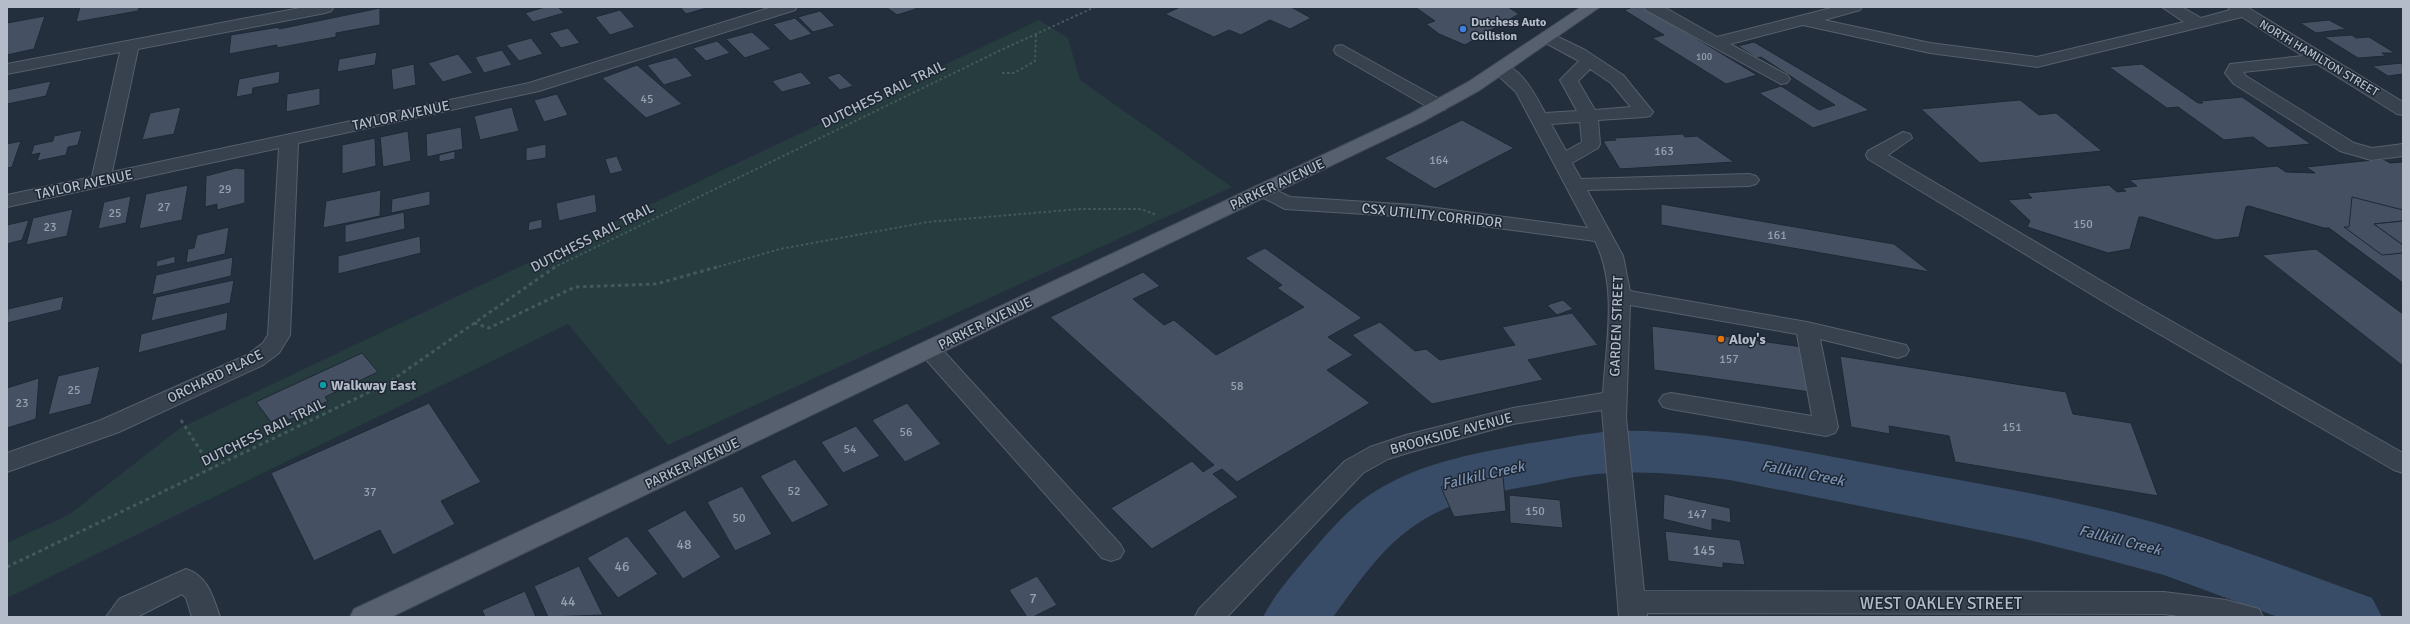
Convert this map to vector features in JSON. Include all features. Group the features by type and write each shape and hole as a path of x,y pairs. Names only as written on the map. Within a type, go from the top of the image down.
{"main road":[{"name":"PARKER AVENUE","path":"364,617 930,350 1439,106 1500,69 1592,7"}],"street":[{"name":"TAYLOR AVENUE","path":"7,201 533,87 789,7"},
{"path":"1652,7 1780,79"},
{"path":"1716,42 1854,7"},
{"path":"2170,7 2197,22"},
{"path":"7,69 325,8"},
{"path":"1803,20 1930,48 2037,62 2240,10"},
{"name":"NORTH HAMILTON STREET","path":"2240,10 2403,110"},
{"path":"1540,119 1644,112 1616,79 1548,37"},
{"path":"101,181 130,46"},
{"path":"1342,50 1439,106"},
{"path":"2321,60 2253,65 2236,68 2234,73 2240,80 2347,147 2371,154 2403,150"},
{"path":"1562,161 1591,144 1589,116 1569,80 1589,61"},
{"name":"GARDEN STREET","path":"1500,69 1518,83 1540,119 1618,269 1619,296 1614,400 1632,610"},
{"path":"1903,138 1875,155 2119,301 2403,464"},
{"name":"ORCHARD PLACE","path":"7,463 110,426 255,360 271,348 279,335 289,139"},
{"path":"1575,185 1749,180"},
{"name":"CSX UTILITY CORRIDOR","path":"1263,190 1285,203 1422,212 1602,236"},
{"path":"1619,296 1807,329 1898,350"},
{"path":"1671,401 1826,427 1807,329"},
{"path":"930,350 1112,551"},
{"name":"BROOKSIDE AVENUE","path":"1209,617 1354,467 1379,453 1475,425 1566,406 1614,400"},
{"path":"120,617 130,607 186,580 198,593 206,617"},
{"name":"WEST OAKLEY STREET","path":"1632,610 2164,603 2226,611 2249,617"}],"path":[{"name":"DUTCHESS RAIL TRAIL","path":"7,567 388,383 524,286 564,261 1036,33 1095,7"},
{"path":"1002,73 1014,73 1035,61 1036,33"},
{"path":"474,323 489,328 575,287 656,284 780,249 928,222 1080,209 1141,209 1156,216 1162,212"},
{"path":"177,413 212,469"}],"green space":[{"path":"1039,20 1068,38 1080,80 1232,187 668,445 568,324 7,598 7,543 70,514 180,428"}],"building":[{"path":"80,7 144,7 139,8 138,11 76,22"},
{"path":"545,7 558,7 564,13 533,22 525,13"},
{"path":"680,7 710,7 686,14"},
{"path":"886,7 914,7 916,9 897,15"},
{"path":"1180,7 1291,7 1311,18 1290,29 1270,20 1241,35 1229,30 1214,37 1165,14"},
{"name":"Dutchess Auto Collision","path":"1415,7 1508,7 1519,14 1465,45 1439,34 1426,24 1435,21"},
{"path":"1633,7 1644,7 1757,75 1726,84 1652,38 1664,35 1624,10"},
{"path":"380,8 380,25 336,33 336,37 277,48 277,45 229,54 231,35 279,27 279,29"},
{"path":"620,10 635,27 610,35 595,17"},
{"path":"820,11 835,26 813,32 798,17"},
{"path":"45,16 34,49 7,55 7,23"},
{"path":"795,18 812,34 790,41 773,24"},
{"path":"2329,20 2346,29 2316,33 2300,23"},
{"path":"568,28 580,43 561,48 549,33"},
{"path":"752,32 771,49 745,58 726,39"},
{"path":"2352,35 2356,38 2369,37 2395,53 2382,53 2386,56 2358,58 2324,37"},
{"path":"531,38 543,54 519,61 506,45"},
{"path":"717,41 730,53 706,61 693,48"},
{"path":"1754,42 1869,110 1813,128 1759,93 1781,86 1819,110 1835,105 1761,57 1757,58 1738,46"},
{"path":"502,50 512,65 484,73 475,57"},
{"path":"377,52 375,65 337,72 339,59"},
{"path":"458,54 473,73 443,82 428,63"},
{"path":"676,57 693,76 664,85 647,65"},
{"path":"2402,63 2403,74 2388,76 2372,66"},
{"path":"414,64 416,85 393,90 391,69"},
{"path":"2142,64 2198,103 2203,103 2201,101 2242,97 2311,144 2268,148 2253,137 2224,140 2178,107 2167,108 2109,67"},
{"path":"637,65 682,104 646,118 602,78"},
{"path":"280,71 279,83 253,88 252,94 236,97 239,79"},
{"path":"801,72 812,84 782,92 772,81"},
{"path":"839,73 853,86 840,90 827,77"},
{"path":"51,81 46,96 7,104 7,90"},
{"path":"320,88 320,105 286,112 287,94"},
{"path":"557,94 568,115 544,122 534,100"},
{"path":"2020,100 2039,115 2056,113 2102,151 1980,163 1921,109"},
{"path":"181,107 174,134 142,140 150,113"},
{"path":"512,107 519,131 480,140 474,116"},
{"path":"1462,120 1514,148 1435,189 1384,158"},
{"path":"461,127 463,149 427,157 426,134"},
{"path":"82,130 78,145 68,147 66,155 37,161 40,153 31,155 34,145 53,141 54,136"},
{"path":"408,131 411,161 383,167 380,137"},
{"path":"1683,134 1685,137 1697,136 1734,162 1620,169 1603,141 1616,140 1614,138"},
{"path":"375,138 376,166 342,174 342,145"},
{"path":"21,141 12,167 7,168 7,144"},
{"path":"546,144 546,158 526,161 526,148"},
{"path":"455,151 455,159 439,162 439,155"},
{"path":"617,156 623,171 610,174 605,159"},
{"path":"2383,159 2390,163 2403,162 2403,210 2352,197 2349,227 2344,227 2382,255 2403,253 2403,283 2329,228 2324,228 2249,206 2246,207 2239,237 2216,240 2139,217 2130,249 2108,253 2027,227 2030,221 2008,200 2032,198 2027,193 2109,185 2117,192 2126,191 2122,188 2137,186 2129,180 2277,166 2286,172 2315,173 2306,167"},
{"path":"2383,159 2390,163 2403,162 2403,283 2329,228 2324,228 2249,206 2246,207 2239,237 2216,240 2139,217 2130,249 2108,253 2027,227 2030,221 2008,200 2032,198 2027,193 2109,185 2117,192 2126,191 2122,188 2137,186 2129,180 2277,166 2286,172 2315,173 2306,167"},
{"path":"236,168 245,169 245,203 217,210 217,204 205,207 206,176"},
{"path":"188,185 182,220 139,229 146,194"},
{"path":"381,190 380,216 323,228 326,201"},
{"path":"430,191 430,205 391,213 392,199"},
{"path":"595,194 597,212 559,221 556,203"},
{"path":"131,196 126,223 98,229 104,202"},
{"path":"2352,197 2403,210 2403,221 2374,224 2403,245 2403,253 2382,255 2344,227 2349,227"},
{"path":"1661,204 1894,244 1930,272 1661,225"},
{"path":"73,209 67,236 26,245 33,218"},
{"path":"404,212 405,229 345,243 345,225"},
{"path":"542,219 542,228 528,231 529,222"},
{"path":"29,220 22,240 7,244 7,225"},
{"path":"2403,221 2403,245 2374,224"},
{"path":"229,227 225,254 186,263 188,249 194,248 197,235"},
{"path":"420,236 421,253 338,274 338,256"},
{"path":"1265,248 1362,318 1328,337 1353,355 1327,370 1370,403 1237,482 1222,469 1213,474 1238,497 1152,549 1111,508 1192,461 1203,472 1214,465 1050,317 1143,272 1160,286 1133,299 1164,325 1174,320 1216,355 1304,307 1277,288 1282,285 1245,258"},
{"path":"2316,249 2403,314 2403,366 2262,255"},
{"path":"175,256 175,263 156,267 157,261"},
{"path":"233,257 231,276 152,295 156,275"},
{"path":"234,280 230,303 151,321 156,297"},
{"path":"64,296 61,310 7,323 8,309"},
{"path":"1563,300 1573,309 1557,315 1547,305"},
{"path":"228,312 226,330 138,353 141,334"},
{"path":"1572,313 1598,345 1528,360 1543,380 1432,404 1352,335 1380,322 1415,351 1426,349 1440,360 1515,345 1502,327"},
{"path":"1652,326 1803,347 1810,392 1654,370"},
{"name":"Walkway East","path":"362,353 378,372 325,397 328,401 289,420 285,415 271,422 256,402"},
{"path":"1840,356 2066,392 2073,414 2131,423 2158,496 1955,462 1949,436 1889,426 1890,434 1851,427"},
{"path":"100,366 91,404 48,415 58,376"},
{"path":"39,378 36,419 7,428 7,388"},
{"path":"429,403 481,482 441,501 455,524 393,555 380,530 314,561 271,473"},
{"path":"907,403 941,444 905,462 872,420"},
{"path":"856,426 880,456 843,473 821,442"},
{"path":"795,459 829,505 792,523 760,476"},
{"path":"1503,476 1506,511 1454,517 1441,487"},
{"path":"742,486 772,534 735,551 707,502"},
{"path":"1664,494 1730,508 1731,523 1712,519 1712,531 1663,519"},
{"path":"1509,495 1560,500 1563,528 1510,523"},
{"path":"685,510 721,557 683,579 647,530"},
{"path":"1665,531 1740,540 1745,565 1723,563 1723,568 1668,561"},
{"path":"627,536 658,574 618,598 587,558"},
{"path":"579,566 603,615 548,617 534,586"},
{"path":"1037,576 1057,605 1033,617 1027,617 1009,590"},
{"path":"525,591 536,617 485,617 482,610"}],"waterway":[{"name":"Fallkill Creek","path":"1296,617 1340,562 1376,523 1388,513 1422,493 1438,486 1473,475 1580,455 1631,451 1680,453 1730,459 2025,516 2171,552 2239,575 2349,617"}],"place":[{"name":"Dutchess Auto Collision","path":"1463,29"},
{"name":"Aloy's","path":"1721,339"},
{"name":"Walkway East","path":"323,385"}]}
